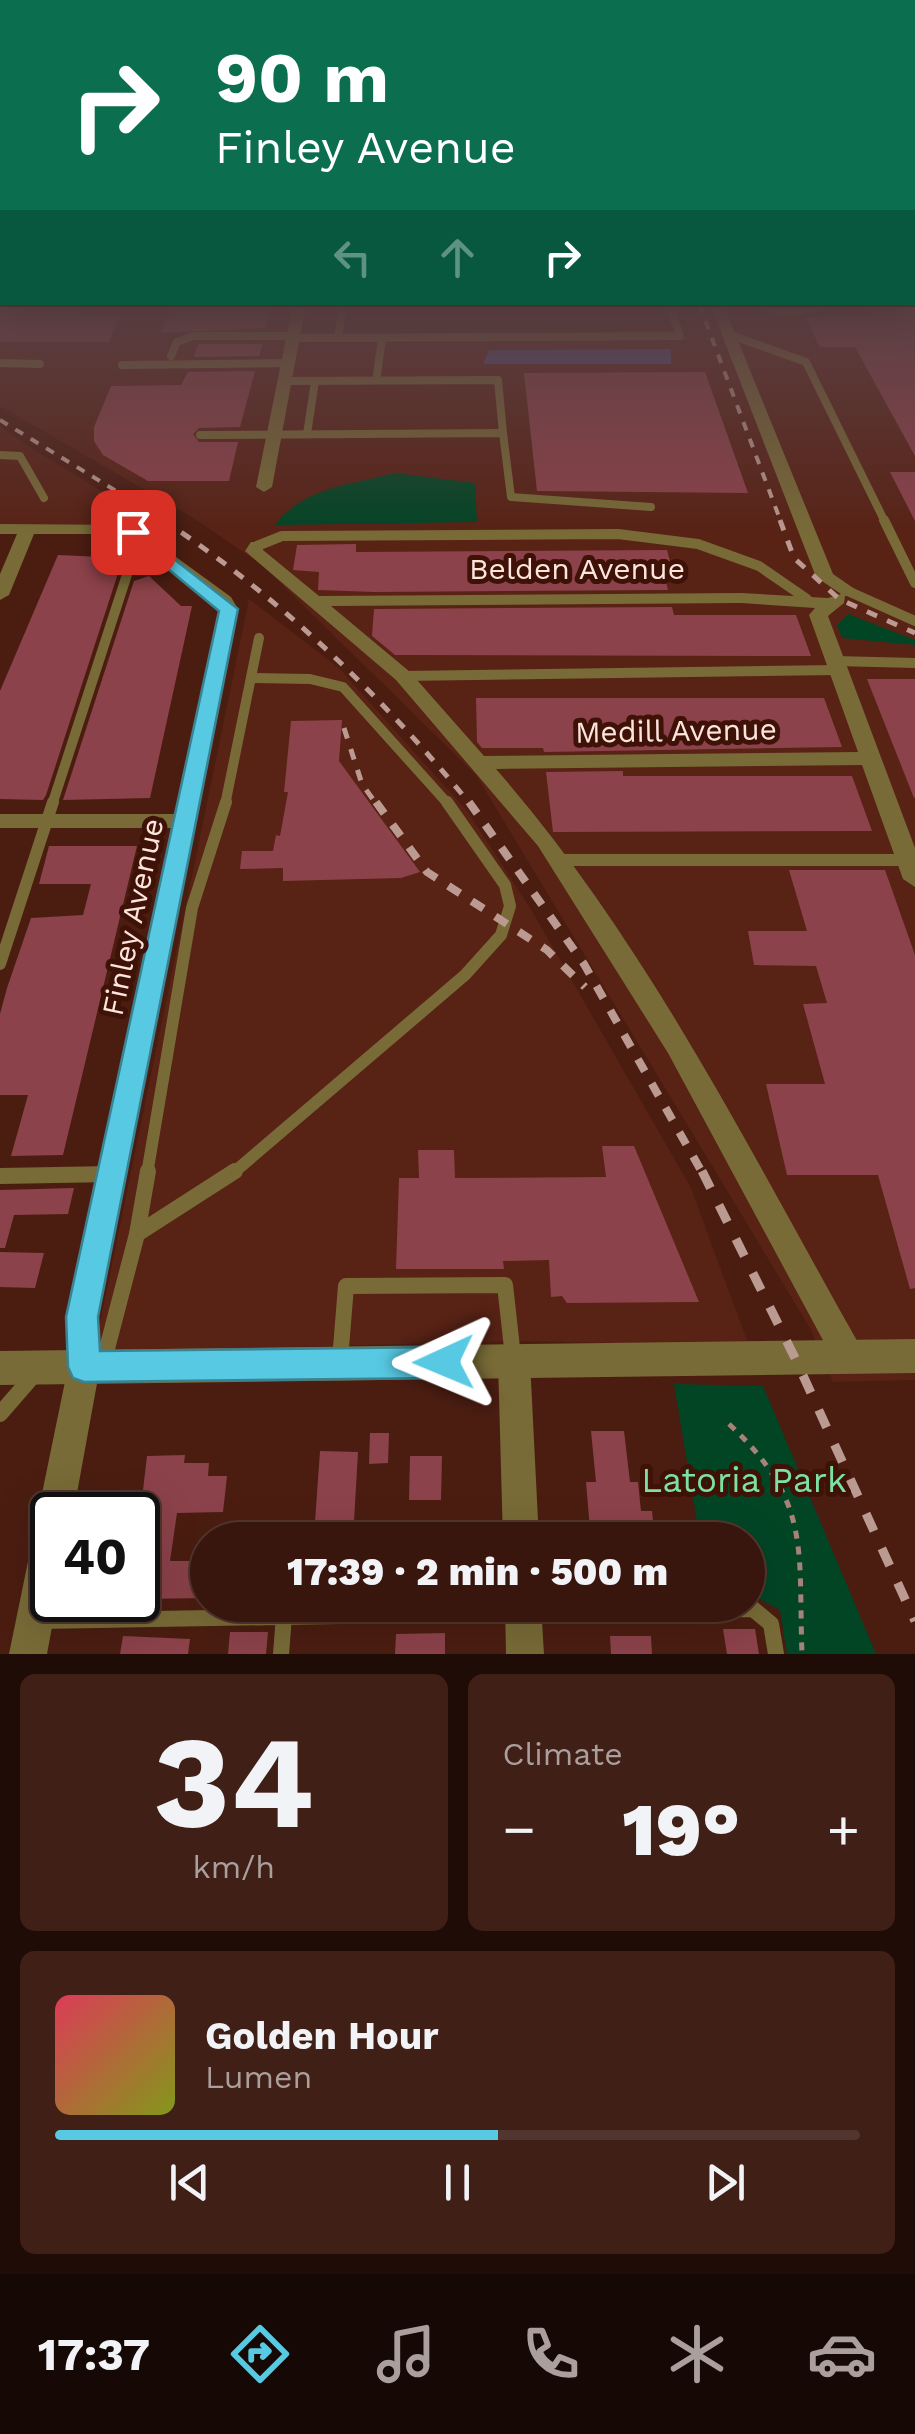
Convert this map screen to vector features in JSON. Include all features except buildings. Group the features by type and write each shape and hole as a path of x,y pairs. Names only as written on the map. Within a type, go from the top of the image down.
{"street":[{"path":"264,487 285,381"},
{"path":"747,381 825,578 841,598 818,616 911,869"},
{"path":"0,529 28,529 0,595"},
{"name":"Finley Avenue","path":"28,529 126,529 229,609 82,1317 93,1367 61,1492"},
{"path":"257,546 254,552 320,602 404,676 482,764 557,860 678,1046 849,1357"},
{"name":"Belden Avenue","path":"320,602 841,598"},
{"name":"Medill Avenue","path":"482,764 870,758"},
{"path":"0,821 187,820"},
{"path":"0,1368 915,1356"},
{"path":"514,1361 520,1522"},
{"path":"524,1622 525,1654"}],"lane":[{"path":"307,434 315,381"},
{"path":"498,381 512,497 651,507"},
{"path":"815,381 915,583"},
{"path":"200,435 503,433"},
{"path":"0,455 20,456 44,498"},
{"path":"257,546 282,536 618,534 713,550 759,566 807,599"},
{"path":"0,964 135,550 147,542"},
{"path":"841,598 915,621"},
{"path":"93,1367 137,1234 192,908 229,794 259,638"},
{"path":"404,676 915,663"},
{"path":"137,1234 215,1188 465,975 498,939 510,913 507,890 466,828 392,739 364,716 347,689 324,682 250,678"},
{"path":"557,860 911,869"},
{"path":"0,1176 112,1174"},
{"path":"340,1364 346,1286 505,1285 514,1361"},
{"path":"0,1414 40,1368"},
{"path":"765,1618 772,1624 776,1654"},
{"path":"31,1638 215,1622"},
{"path":"281,1654 284,1622"}],"path":[{"path":"729,1424 758,1451 783,1486 795,1518 802,1542 802,1654"}],"shaded area":[{"path":"0,381 915,381 915,1380 833,1382 810,1328 476,775 262,565 195,519 0,406"},
{"path":"0,426 30,447 160,527 0,528"},
{"path":"249,599 339,668 468,812 532,911 691,1188 749,1346 524,1341 94,1352"}],"green space":[{"path":"394,473 475,483 477,522 275,525 286,512 314,495"},
{"path":"848,614 915,640 915,645 842,638 837,625"},
{"name":"Latoria Park","path":"674,1384 763,1386 876,1654 787,1654 780,1610 765,1602 765,1522 697,1522"}],"railway":[{"path":"728,381 781,522"},
{"path":"0,420 167,522"},
{"path":"163,520 249,582 328,650 471,805"},
{"path":"780,520 794,558 839,599 915,633"},
{"path":"344,728 362,784 377,805"},
{"path":"376,802 427,872 547,950 585,987"},
{"path":"469,802 584,964 703,1174"},
{"path":"702,1171 795,1358 915,1621"}],"route":[{"path":"133,532 228,604 229,609 82,1317 84,1367 444,1362"}]}
